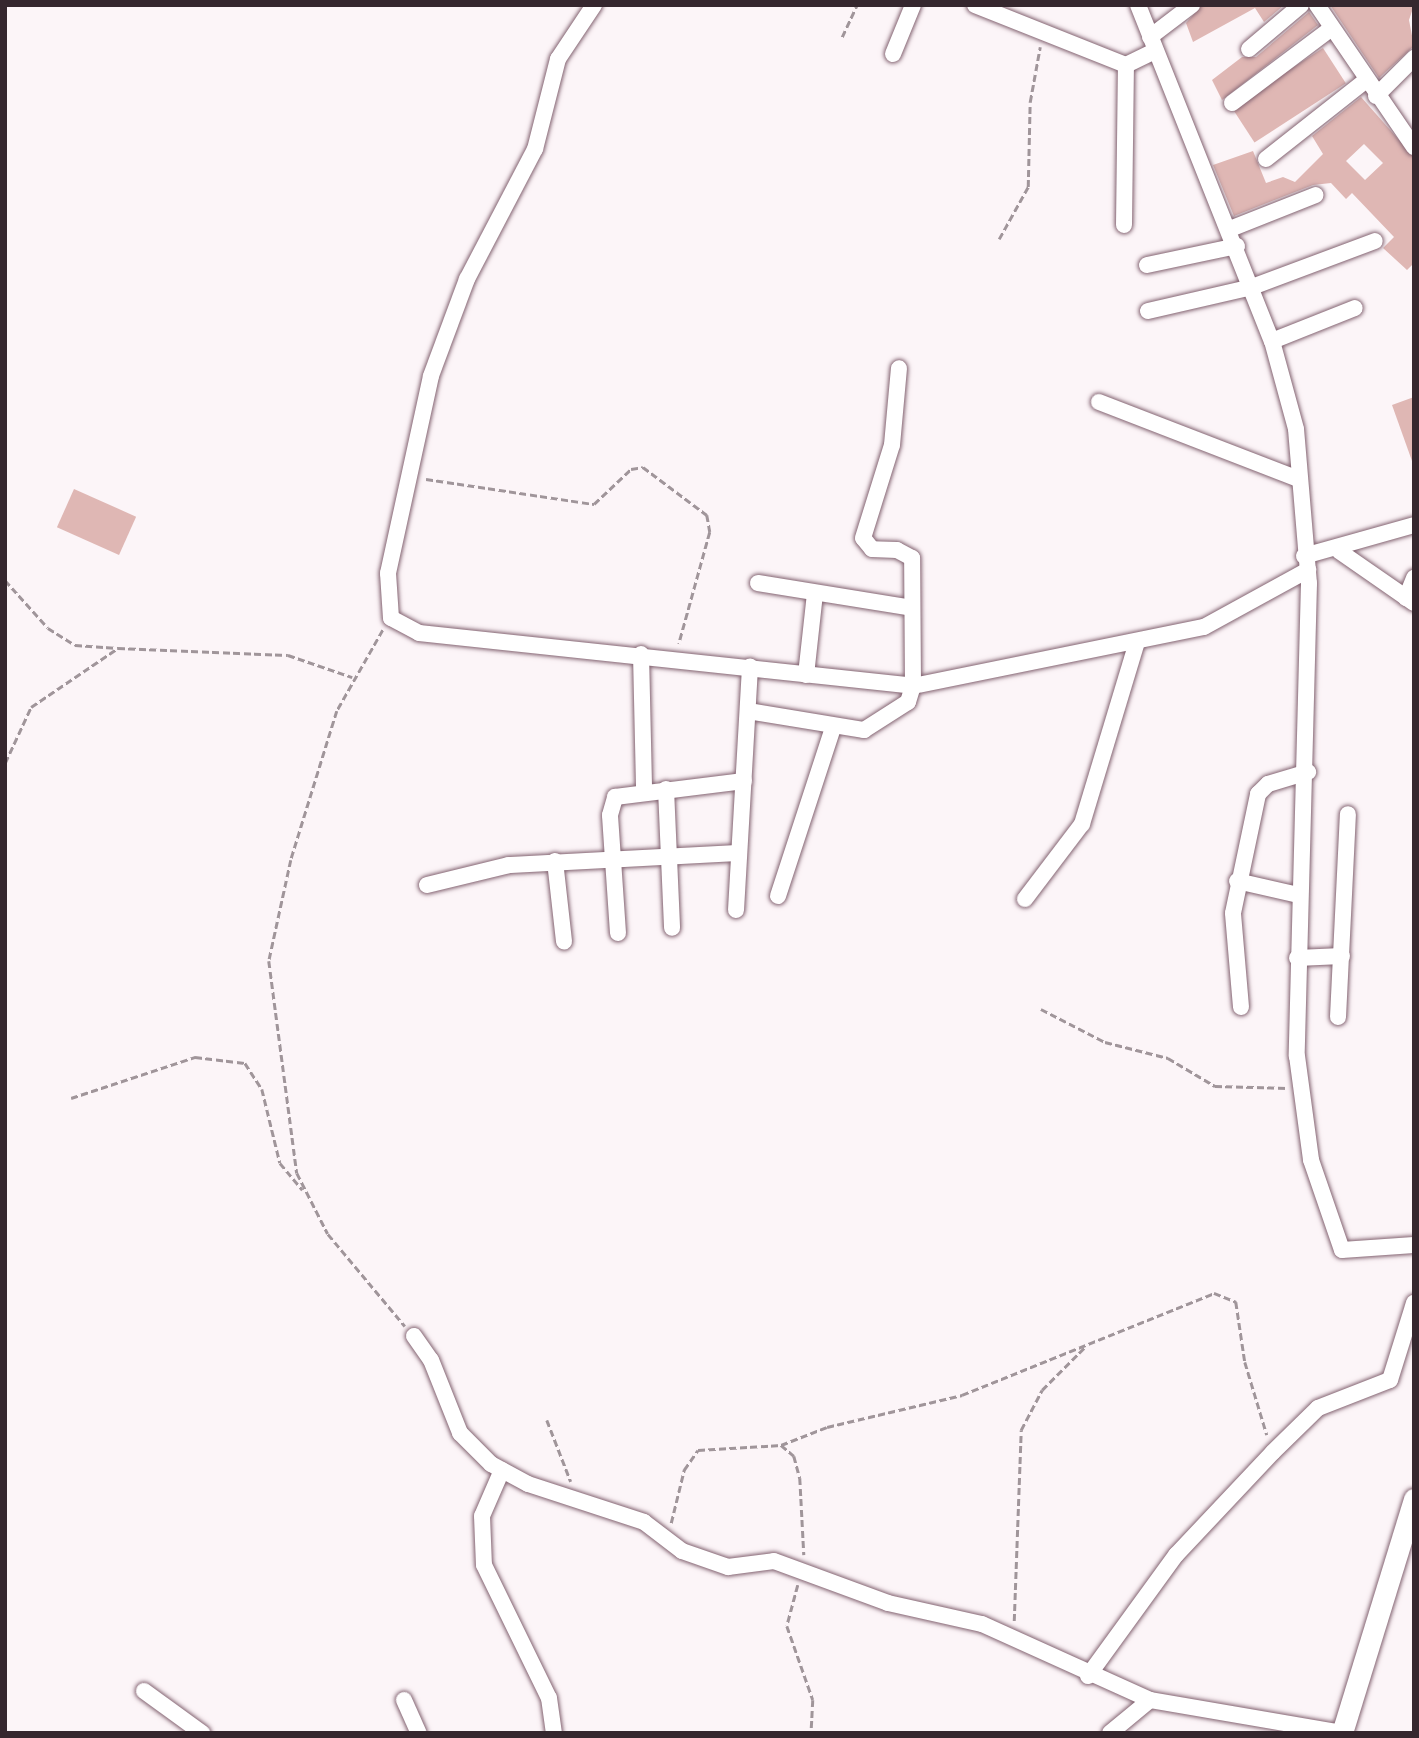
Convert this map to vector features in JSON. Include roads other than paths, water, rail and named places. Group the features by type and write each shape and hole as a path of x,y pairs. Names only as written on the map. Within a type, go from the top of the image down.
{"street":[{"path":"594,5 558,59 535,149 451,319 408,476 385,593 391,618 419,633 641,654 806,675 913,685 1204,627 1306,563 1414,525"},
{"path":"893,54 914,5"},
{"path":"975,5 1044,30 1126,65"},
{"path":"1138,5 1237,246 1272,341 1293,411 1306,563 1308,772 1298,895 1297,958 1300,1088 1311,1160 1339,1246 1349,1252 1414,1245"},
{"path":"1126,65 1153,44 1192,5"},
{"path":"1248,49 1301,5"},
{"path":"1317,5 1365,80 1414,147"},
{"path":"1232,103 1332,28"},
{"path":"1376,96 1414,58"},
{"path":"1124,225 1126,65"},
{"path":"1266,159 1365,80"},
{"path":"1230,229 1316,195"},
{"path":"1149,311 1252,287 1375,241"},
{"path":"1147,265 1237,246"},
{"path":"1272,341 1355,308"},
{"path":"748,711 833,728 879,725 901,710 913,685 909,554 872,549 863,538 892,444 899,368"},
{"path":"1099,402 1299,479"},
{"path":"1339,551 1410,601 1414,578"},
{"path":"758,583 912,608"},
{"path":"806,675 815,594"},
{"path":"1025,899 1082,824 1137,642"},
{"path":"641,654 644,792"},
{"path":"736,910 750,666"},
{"path":"778,896 833,728"},
{"path":"1241,1007 1234,945 1237,881 1262,786 1308,772"},
{"path":"618,933 612,859 615,797 744,781"},
{"path":"666,789 672,929"},
{"path":"1338,1017 1348,814"},
{"path":"427,885 555,861 739,853"},
{"path":"555,861 564,942"},
{"path":"1237,881 1298,895"},
{"path":"1297,958 1342,956"},
{"path":"1088,1676 1176,1555 1273,1452 1318,1408 1390,1380 1414,1304"},
{"path":"414,1336 431,1360 460,1433 502,1469 643,1522 669,1540 728,1567 774,1561 804,1569 888,1604 1014,1635 1088,1676 1150,1700 1343,1733 1414,1499"},
{"path":"502,1469 482,1516 484,1565 549,1698 554,1733"},
{"path":"144,1691 202,1733"},
{"path":"404,1700 419,1733"},
{"path":"1110,1733 1150,1700"}]}
